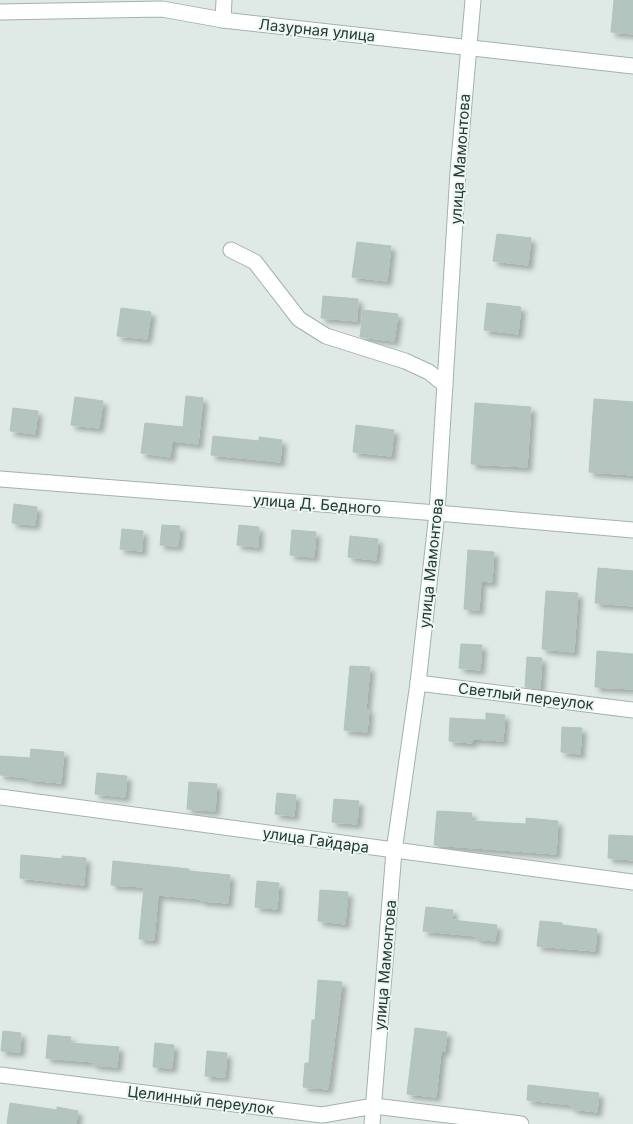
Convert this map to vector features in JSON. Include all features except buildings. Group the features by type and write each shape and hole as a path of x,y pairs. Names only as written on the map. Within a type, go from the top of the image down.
{"street":[{"path":"222,20 224,0"},
{"name":"улица Мамонтова","path":"372,1124 394,851 418,683 437,513 458,172 473,0"},
{"name":"Лазурная улица","path":"0,12 162,9 222,20 633,66"},
{"path":"231,250 255,262 299,319 326,336 405,361 428,372 445,385"},
{"name":"улица Д. Бедного","path":"0,479 633,530"},
{"name":"Светлый переулок","path":"418,683 633,710"},
{"name":"улица Гайдара","path":"0,796 633,882"},
{"name":"Целинный переулок","path":"0,1075 322,1115 374,1106 521,1124"}]}
